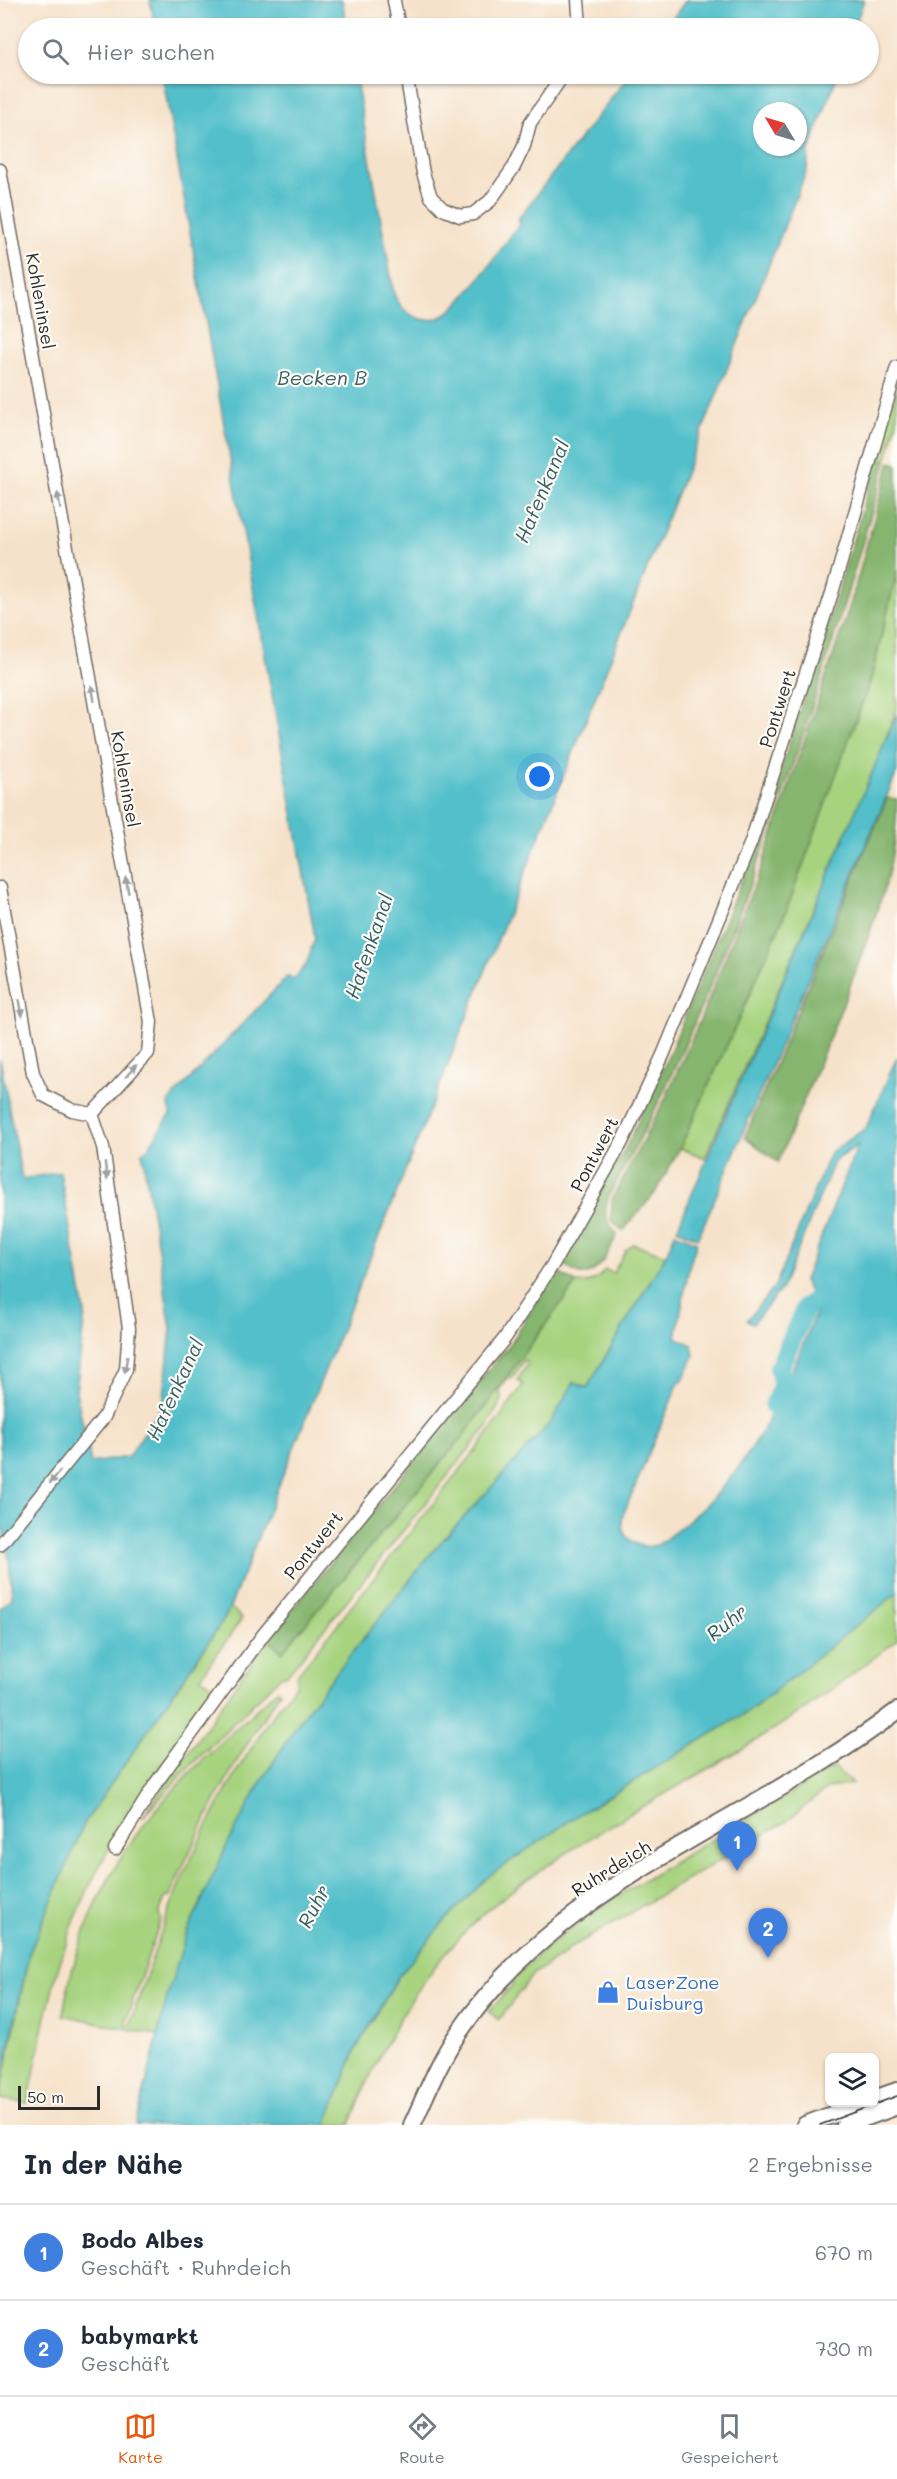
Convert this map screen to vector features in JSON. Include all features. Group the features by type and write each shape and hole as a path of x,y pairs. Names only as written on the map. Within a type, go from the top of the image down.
{"main road":[{"name":"Ruhrdeich","path":"412,2125 431,2082 457,2035 502,1979 529,1951 567,1919 637,1873 824,1761 897,1711"},
{"path":"879,2097 897,2091"},
{"path":"845,2125 897,2106"},
{"path":"805,2125 855,2107"}],"street":[{"path":"578,0 579,18"},
{"path":"394,1 397,18"},
{"path":"408,84 423,173 431,197 443,209 460,216 473,214 490,201 514,167 524,146 530,123 557,84"},
{"name":"Kohleninsel","path":"0,170 151,1022 148,1053 92,1114"},
{"name":"Pontwert","path":"115,1849 156,1783 263,1635 505,1338 553,1263 622,1142 663,1055 751,842 832,593 897,367"},
{"path":"0,888 33,1073 43,1095 72,1110 92,1114 103,1147 129,1328 126,1369 114,1398 92,1432 0,1545"}],"green space":[{"path":"897,386 897,422 886,461 877,459"},
{"path":"877,459 886,461 863,542 787,782 759,861 697,1017 663,1093 608,1198 607,1218 617,1235 597,1268 591,1273 577,1273 568,1268 562,1260 627,1145 668,1057 757,843 837,595"},
{"path":"890,462 897,464 897,572 871,679 787,909 738,1021 680,1148 655,1193 623,1231 611,1220 612,1199 666,1097 702,1016 763,863 851,602"},
{"path":"897,572 897,708 876,765 705,1158 680,1148 738,1021 871,679"},
{"path":"887,798 897,799 894,843 886,883 840,1013 778,1162 745,1137"},
{"path":"633,1244 666,1255 587,1388 574,1382 551,1422 433,1551 302,1717 259,1785 186,1935 157,2035 63,2015 71,1974 85,1931 103,1889 124,1853 157,1808 176,1787 277,1690 280,1692 234,1766 194,1843 170,1896 165,1898 159,1914 161,1919 125,2023 130,2024 181,1880 237,1771 271,1717 296,1684 297,1675 480,1445 523,1385 518,1380 528,1363 524,1360 513,1377 507,1379 499,1390 502,1400 486,1428 287,1675 282,1675 182,1774 142,1818 268,1639 282,1652 468,1430 576,1283 592,1281 605,1270 613,1273 626,1250"},
{"path":"554,1273 559,1273 576,1283 468,1430 282,1652 268,1639 511,1343"},
{"path":"897,1593 897,1640 818,1700 768,1733 565,1854 517,1887 472,1925 433,1969 400,2018 373,2070 350,2125 326,2125 356,2049 398,1977 442,1924 490,1875 581,1813 751,1710"},
{"path":"230,1607 242,1618 201,1677 215,1688 117,1834 84,1897 51,1994 28,2103 0,2099 29,1954 85,1822 225,1618"},
{"path":"834,1767 852,1784 829,1788 787,1821 565,1951 566,1953 533,1974 499,2020 489,2012 513,1984 511,1981 571,1928 638,1884"}],"water":[{"path":"150,0 342,0 345,18 153,18"},
{"path":"686,0 864,0 858,18 673,18"},
{"path":"164,84 357,84 394,294 407,312 420,319 428,320 443,316 451,310 472,287 521,222 518,219 622,84 834,84 809,151 807,170 230,1607 225,1618 85,1822 29,1954 0,2091 0,1608 12,1598 9,1559 0,1522 0,1059 22,1179 60,1172 85,1313 76,1392 91,1463 128,1457 163,1405 171,1328 142,1152 148,1148 170,1115 169,1101 288,976 293,980 306,965 315,938"},
{"path":"897,714 897,772 698,1238 677,1229"},
{"name":"Ruhr","path":"897,1057 897,1593 751,1710 581,1813 490,1875 442,1924 398,1977 356,2049 326,2125 136,2125 168,1993 186,1935 228,1843 259,1785 302,1717 433,1551 551,1422 574,1382 587,1388 666,1255 675,1233 697,1242 689,1267 676,1337 692,1345 694,1356 682,1382 679,1382 623,1515 622,1523 626,1535 630,1540 642,1546 657,1545 688,1521 737,1470 756,1442 772,1412 816,1312 804,1280 858,1145 835,1160 782,1288 753,1323 747,1320 775,1286 830,1153 866,1128"}],"waterway":[{"path":"776,1408 774,1406 783,1384 779,1368 806,1307 812,1303"}],"tram line":[{"path":"820,2125 897,2096"}],"place":[{"name":"Bodo Albes","path":"737,1871"},
{"name":"babymarkt","path":"768,1958"},
{"name":"LaserZone Duisburg","path":"608,1992"}],"water label":[{"name":"Becken B","path":"322,377"},
{"name":"Hafenkanal","path":"541,491"},
{"name":"Hafenkanal","path":"368,946"},
{"name":"Hafenkanal","path":"174,1389"}]}
